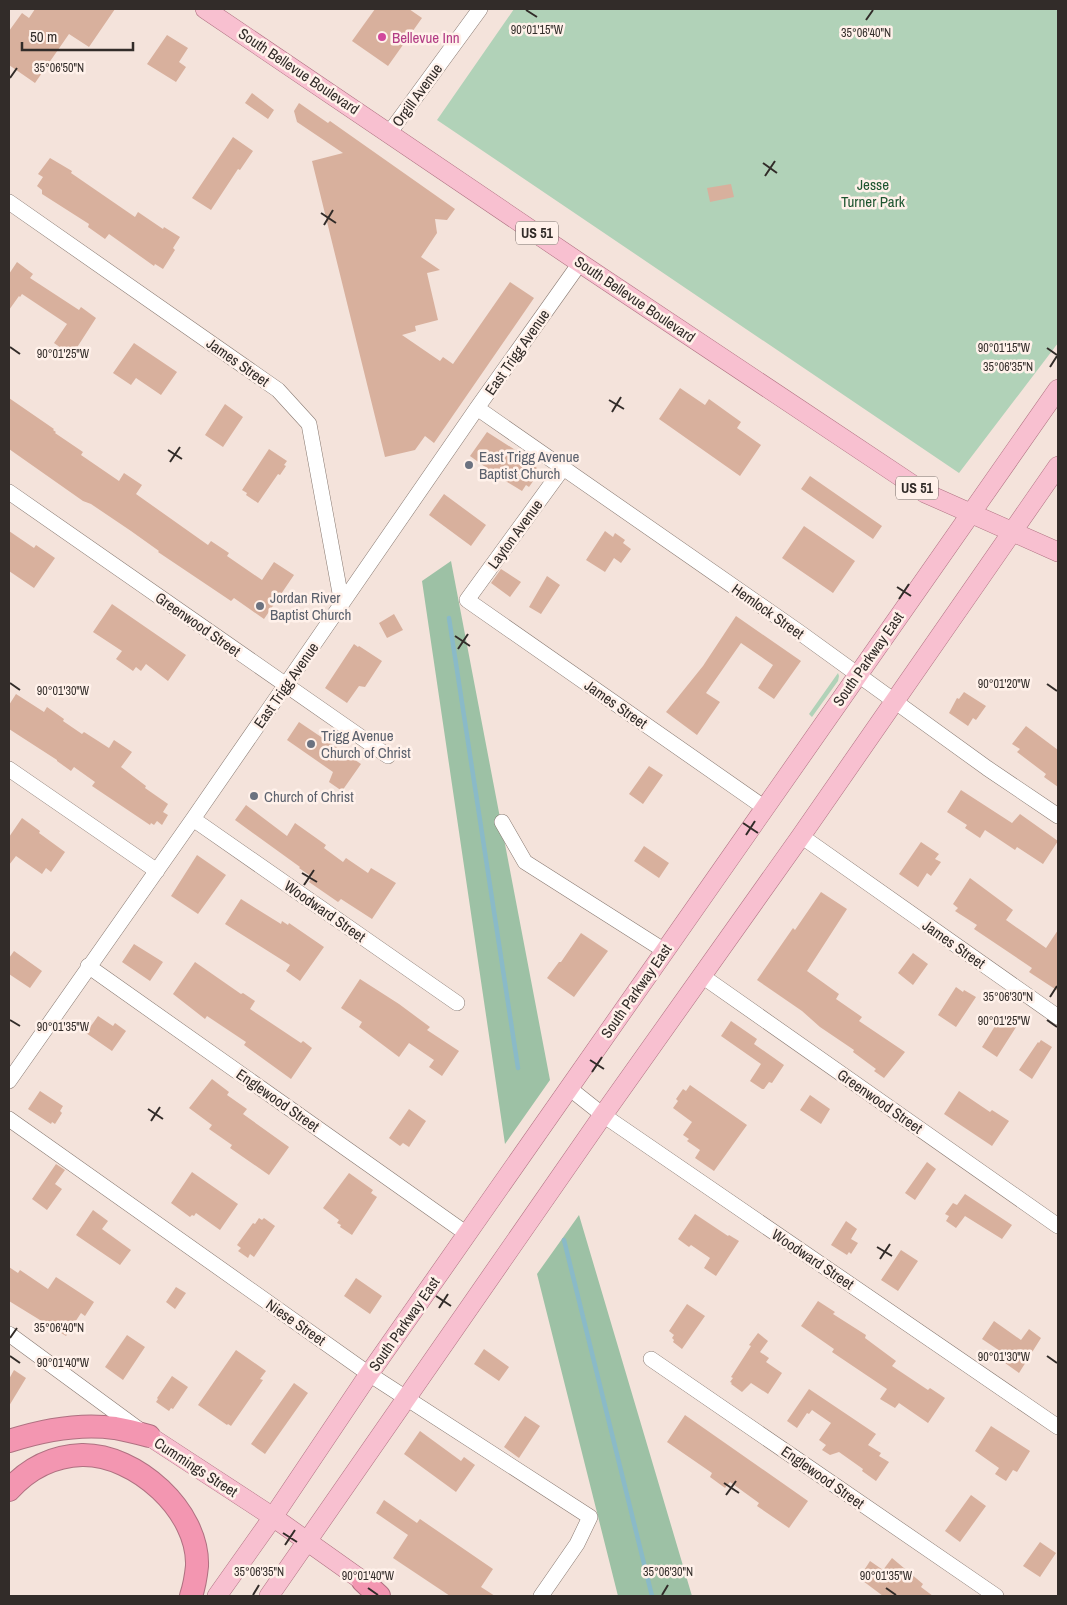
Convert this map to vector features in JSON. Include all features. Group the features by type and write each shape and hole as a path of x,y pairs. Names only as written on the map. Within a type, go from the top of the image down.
{"highway":[{"path":"9,1441 42,1431 78,1427 115,1428 149,1436"},
{"path":"9,1490 40,1464 76,1456 92,1456 114,1462 142,1475 160,1489 175,1506 191,1533 197,1566 191,1596"}],"main road":[{"name":"South Bellevue Boulevard","path":"205,9 390,132 580,263 925,493 969,514"},
{"name":"South Parkway East","path":"217,1596 273,1517 369,1374 1058,389"},
{"path":"269,1596 603,1115 801,836 1058,466"},
{"name":"US 51","path":"969,514 1058,552"},
{"name":"Cummings Street","path":"149,1436 307,1540 371,1589"}],"street":[{"name":"Orgill Avenue","path":"390,132 480,9"},
{"name":"James Street","path":"9,202 278,390 310,424 342,604"},
{"name":"East Trigg Avenue","path":"9,1081 580,263"},
{"name":"Hemlock Street","path":"478,408 1058,816"},
{"name":"Layton Avenue","path":"467,600 563,468"},
{"name":"Greenwood Street","path":"9,492 388,756"},
{"name":"James Street","path":"467,600 764,808"},
{"path":"9,769 157,871"},
{"name":"Woodward Street","path":"193,819 457,1002"},
{"path":"502,822 525,862 665,951"},
{"name":"James Street","path":"801,836 1058,1017"},
{"name":"Englewood Street","path":"88,966 467,1234"},
{"name":"Greenwood Street","path":"702,976 1058,1226"},
{"name":"Woodward Street","path":"569,1088 603,1115 1058,1427"},
{"name":"Niese Street","path":"9,1119 369,1374 590,1517 577,1544 541,1596"},
{"name":"Cummings Street","path":"9,1334 149,1436"},
{"name":"Englewood Street","path":"651,1359 996,1596"},
{"name":"Cummings Street","path":"371,1589 386,1596"}],"green space":[{"name":"Jesse Turner Park","path":"514,9 1058,9 1058,343 959,473 437,120"},
{"path":"451,561 550,1080 505,1144 422,581"},
{"path":"838,673 838,681 812,717 809,714"},
{"path":"579,1215 692,1596 618,1596 537,1274"}],"building":[{"path":"35,9 115,9 89,47 69,34 35,83 9,65 9,31 22,13 29,18"},
{"name":"Bellevue Inn","path":"375,9 409,9 422,18 388,66 352,41"},
{"path":"167,35 188,48 179,62 186,67 176,82 147,64"},
{"path":"252,93 274,110 268,119 245,103"},
{"path":"299,103 328,123 330,121 455,209 447,220 435,219 437,233 421,257 440,270 427,273 438,320 415,326 416,331 402,335 440,361 443,357 453,364 510,282 534,298 434,443 425,436 415,450 385,457 312,161 343,153 297,122 294,111"},
{"path":"233,137 253,151 240,170 238,169 211,210 192,198"},
{"path":"50,158 72,171 71,173 135,217 138,212 163,229 164,227 180,237 173,248 175,250 163,269 155,264 154,266 109,234 105,239 88,227 89,224 42,194 42,190 37,186 43,177 38,174"},
{"path":"731,184 734,197 710,202 707,188"},
{"path":"17,262 33,274 30,278 79,310 81,307 96,318 71,355 54,343 67,324 22,294 9,310 9,274"},
{"path":"134,343 177,372 161,395 136,378 131,385 113,373"},
{"path":"680,388 705,405 709,399 741,422 737,428 761,445 740,476 659,419"},
{"path":"9,398 54,429 55,433 83,452 81,455 119,481 124,473 142,485 136,494 208,545 211,541 229,553 227,556 262,580 274,562 294,575 264,619 234,598 231,601 9,449"},
{"path":"225,404 243,417 223,447 205,435"},
{"path":"487,432 520,453 537,468 533,475 536,477 529,487 526,485 522,491 470,456"},
{"path":"269,449 287,461 284,465 286,466 280,475 278,474 258,503 242,490"},
{"path":"810,476 882,526 873,539 801,489"},
{"path":"444,494 486,525 471,546 429,515"},
{"path":"804,526 855,561 833,593 782,558"},
{"path":"9,531 34,548 36,545 55,558 34,588 9,571"},
{"path":"605,531 613,537 615,533 625,540 623,543 631,549 621,563 614,558 605,572 586,560"},
{"path":"501,569 521,582 510,597 491,583"},
{"path":"547,576 560,585 541,614 529,607"},
{"path":"112,604 186,655 168,681 146,664 141,671 136,667 133,671 116,659 122,651 93,632"},
{"path":"394,614 403,630 387,638 379,623"},
{"path":"736,616 801,661 774,699 758,688 773,665 741,643 706,693 720,702 697,735 666,712 703,666"},
{"path":"354,644 382,661 365,687 359,686 347,703 325,688"},
{"path":"964,692 986,706 976,720 973,718 968,726 949,713 957,698 959,699"},
{"path":"16,694 44,712 47,707 82,734 84,732 109,748 114,740 132,752 121,767 146,786 145,788 168,804 163,812 168,815 162,825 157,821 154,825 151,823 150,825 92,786 95,782 74,767 71,771 9,729 9,705"},
{"path":"299,722 361,764 342,791 329,782 333,772 287,740"},
{"path":"1026,726 1058,750 1058,787 1044,777 1046,774 1017,752 1020,749 1012,744"},
{"path":"649,766 663,775 643,804 629,794"},
{"path":"961,790 1012,823 1020,814 1058,841 1043,864 1017,847 1015,850 985,830 980,838 965,828 967,825 947,812"},
{"path":"246,805 287,836 295,823 326,845 324,848 343,862 346,858 368,873 371,868 396,883 372,919 341,899 338,902 309,882 312,877 235,820"},
{"path":"22,818 65,852 51,872 46,868 42,874 16,856 9,865 9,837"},
{"path":"921,842 939,854 935,859 941,862 931,876 927,873 918,887 899,874"},
{"path":"644,846 669,863 659,878 634,861"},
{"path":"197,855 226,875 198,914 171,896"},
{"path":"970,878 1013,910 1006,920 1046,948 1058,930 1058,991 1029,972 1032,968 974,929 977,925 955,911 958,908 953,904"},
{"path":"821,892 847,909 807,971 839,994 836,999 862,1017 859,1021 905,1052 884,1078 874,1071 876,1069 853,1052 854,1050 757,980"},
{"path":"241,899 281,924 282,921 288,925 289,923 324,947 300,981 286,971 290,965 225,924"},
{"path":"581,933 608,951 574,997 547,978 559,962 561,962"},
{"path":"134,944 163,962 150,981 122,962"},
{"path":"14,951 42,971 30,988 9,974 9,958"},
{"path":"913,953 928,964 913,985 898,973"},
{"path":"195,962 241,994 243,993 255,1001 250,1009 301,1043 303,1041 312,1048 291,1079 244,1045 246,1042 207,1016 205,1019 173,994"},
{"path":"360,979 399,1004 430,1027 427,1030 459,1051 442,1076 429,1067 434,1060 409,1043 399,1057 359,1027 362,1022 341,1008"},
{"path":"956,987 976,997 956,1027 938,1015"},
{"path":"98,1016 113,1026 115,1023 126,1031 112,1051 86,1033"},
{"path":"1008,1017 1018,1024 997,1057 982,1047 1000,1018 1005,1021"},
{"path":"731,1021 757,1039 754,1044 784,1065 772,1083 769,1082 764,1089 750,1081 761,1064 721,1036"},
{"path":"1041,1040 1052,1047 1032,1079 1019,1070"},
{"path":"212,1079 229,1092 227,1095 247,1109 243,1114 289,1147 269,1175 230,1148 232,1145 209,1129 212,1125 189,1108"},
{"path":"690,1085 747,1125 714,1171 695,1158 700,1150 687,1141 689,1139 683,1135 692,1122 673,1108 678,1101 676,1099 683,1089 686,1091"},
{"path":"40,1091 63,1106 60,1111 62,1113 55,1124 52,1122 51,1124 28,1109"},
{"path":"959,1091 990,1112 992,1110 1009,1121 992,1146 944,1114"},
{"path":"810,1095 830,1109 821,1124 800,1110"},
{"path":"409,1109 426,1121 409,1147 403,1143 400,1146 389,1138"},
{"path":"927,1162 936,1169 915,1200 905,1193"},
{"path":"56,1164 65,1170 55,1184 62,1189 47,1210 32,1199"},
{"path":"192,1172 238,1204 220,1230 196,1213 190,1217 171,1203"},
{"path":"349,1173 373,1190 371,1193 377,1197 352,1235 340,1227 341,1225 337,1223 339,1220 323,1208"},
{"path":"965,1194 1012,1225 1002,1239 965,1216 956,1228 946,1221 949,1216 945,1214 953,1203 957,1205"},
{"path":"93,1210 108,1221 102,1229 131,1250 120,1265 76,1235"},
{"path":"695,1214 739,1241 716,1276 704,1268 710,1258 678,1239"},
{"path":"259,1218 262,1220 264,1218 275,1226 254,1257 250,1254 248,1258 238,1251 241,1248 237,1245"},
{"path":"846,1221 857,1229 851,1239 858,1243 851,1254 849,1252 847,1255 831,1245"},
{"path":"901,1250 918,1261 898,1291 881,1280"},
{"path":"9,1267 18,1273 20,1270 48,1289 56,1277 94,1302 85,1316 81,1313 66,1336 9,1301"},
{"path":"356,1278 382,1296 370,1314 344,1296"},
{"path":"176,1287 186,1293 175,1309 166,1302"},
{"path":"818,1301 835,1312 833,1314 866,1335 865,1338 896,1361 892,1366 928,1390 930,1388 945,1398 928,1423 899,1403 895,1408 880,1399 887,1389 832,1352 834,1349 801,1326"},
{"path":"687,1304 705,1316 682,1349 673,1342 672,1338 674,1335 669,1331"},
{"path":"994,1321 1021,1340 1029,1329 1041,1338 1019,1373 1005,1363 1009,1357 982,1339"},
{"path":"758,1333 768,1341 760,1352 769,1358 766,1362 782,1373 768,1394 751,1383 742,1392 730,1382 733,1378 731,1377 751,1346 749,1345"},
{"path":"127,1335 145,1347 123,1380 105,1367"},
{"path":"484,1349 509,1367 499,1381 474,1364"},
{"path":"236,1350 266,1371 260,1379 263,1380 231,1426 198,1405"},
{"path":"14,1370 26,1378 9,1406 9,1379"},
{"path":"172,1376 188,1387 173,1409 171,1408 169,1411 156,1402"},
{"path":"294,1383 308,1393 265,1454 251,1444"},
{"path":"809,1389 876,1434 868,1445 881,1453 879,1456 889,1462 876,1481 839,1452 830,1455 822,1450 826,1445 819,1440 831,1423 812,1410 809,1414 807,1413 797,1428 787,1421"},
{"path":"685,1415 808,1501 789,1528 757,1506 759,1503 730,1482 725,1488 710,1477 712,1473 667,1442"},
{"path":"525,1416 540,1426 519,1458 504,1447"},
{"path":"991,1426 1030,1451 1017,1472 1013,1470 1006,1481 995,1474 999,1468 975,1451"},
{"path":"420,1431 461,1461 464,1457 475,1465 456,1492 404,1454"},
{"path":"971,1495 986,1506 960,1542 945,1531"},
{"path":"384,1500 417,1523 420,1519 493,1569 481,1587 495,1596 450,1596 393,1558 408,1535 376,1513"},
{"path":"1040,1542 1056,1553 1040,1577 1023,1566"},
{"path":"892,1558 923,1584 921,1587 933,1596 883,1596 859,1578 870,1561 883,1570"}],"waterway":[{"path":"449,618 518,1068"},
{"path":"564,1240 652,1596"}],"place":[{"name":"Bellevue Inn","path":"382,37"},
{"name":"East Trigg Avenue Baptist Church","path":"469,465"},
{"name":"Jordan River Baptist Church","path":"260,606"},
{"name":"Trigg Avenue Church of Christ","path":"311,744"},
{"name":"Church of Christ","path":"254,796"}]}
